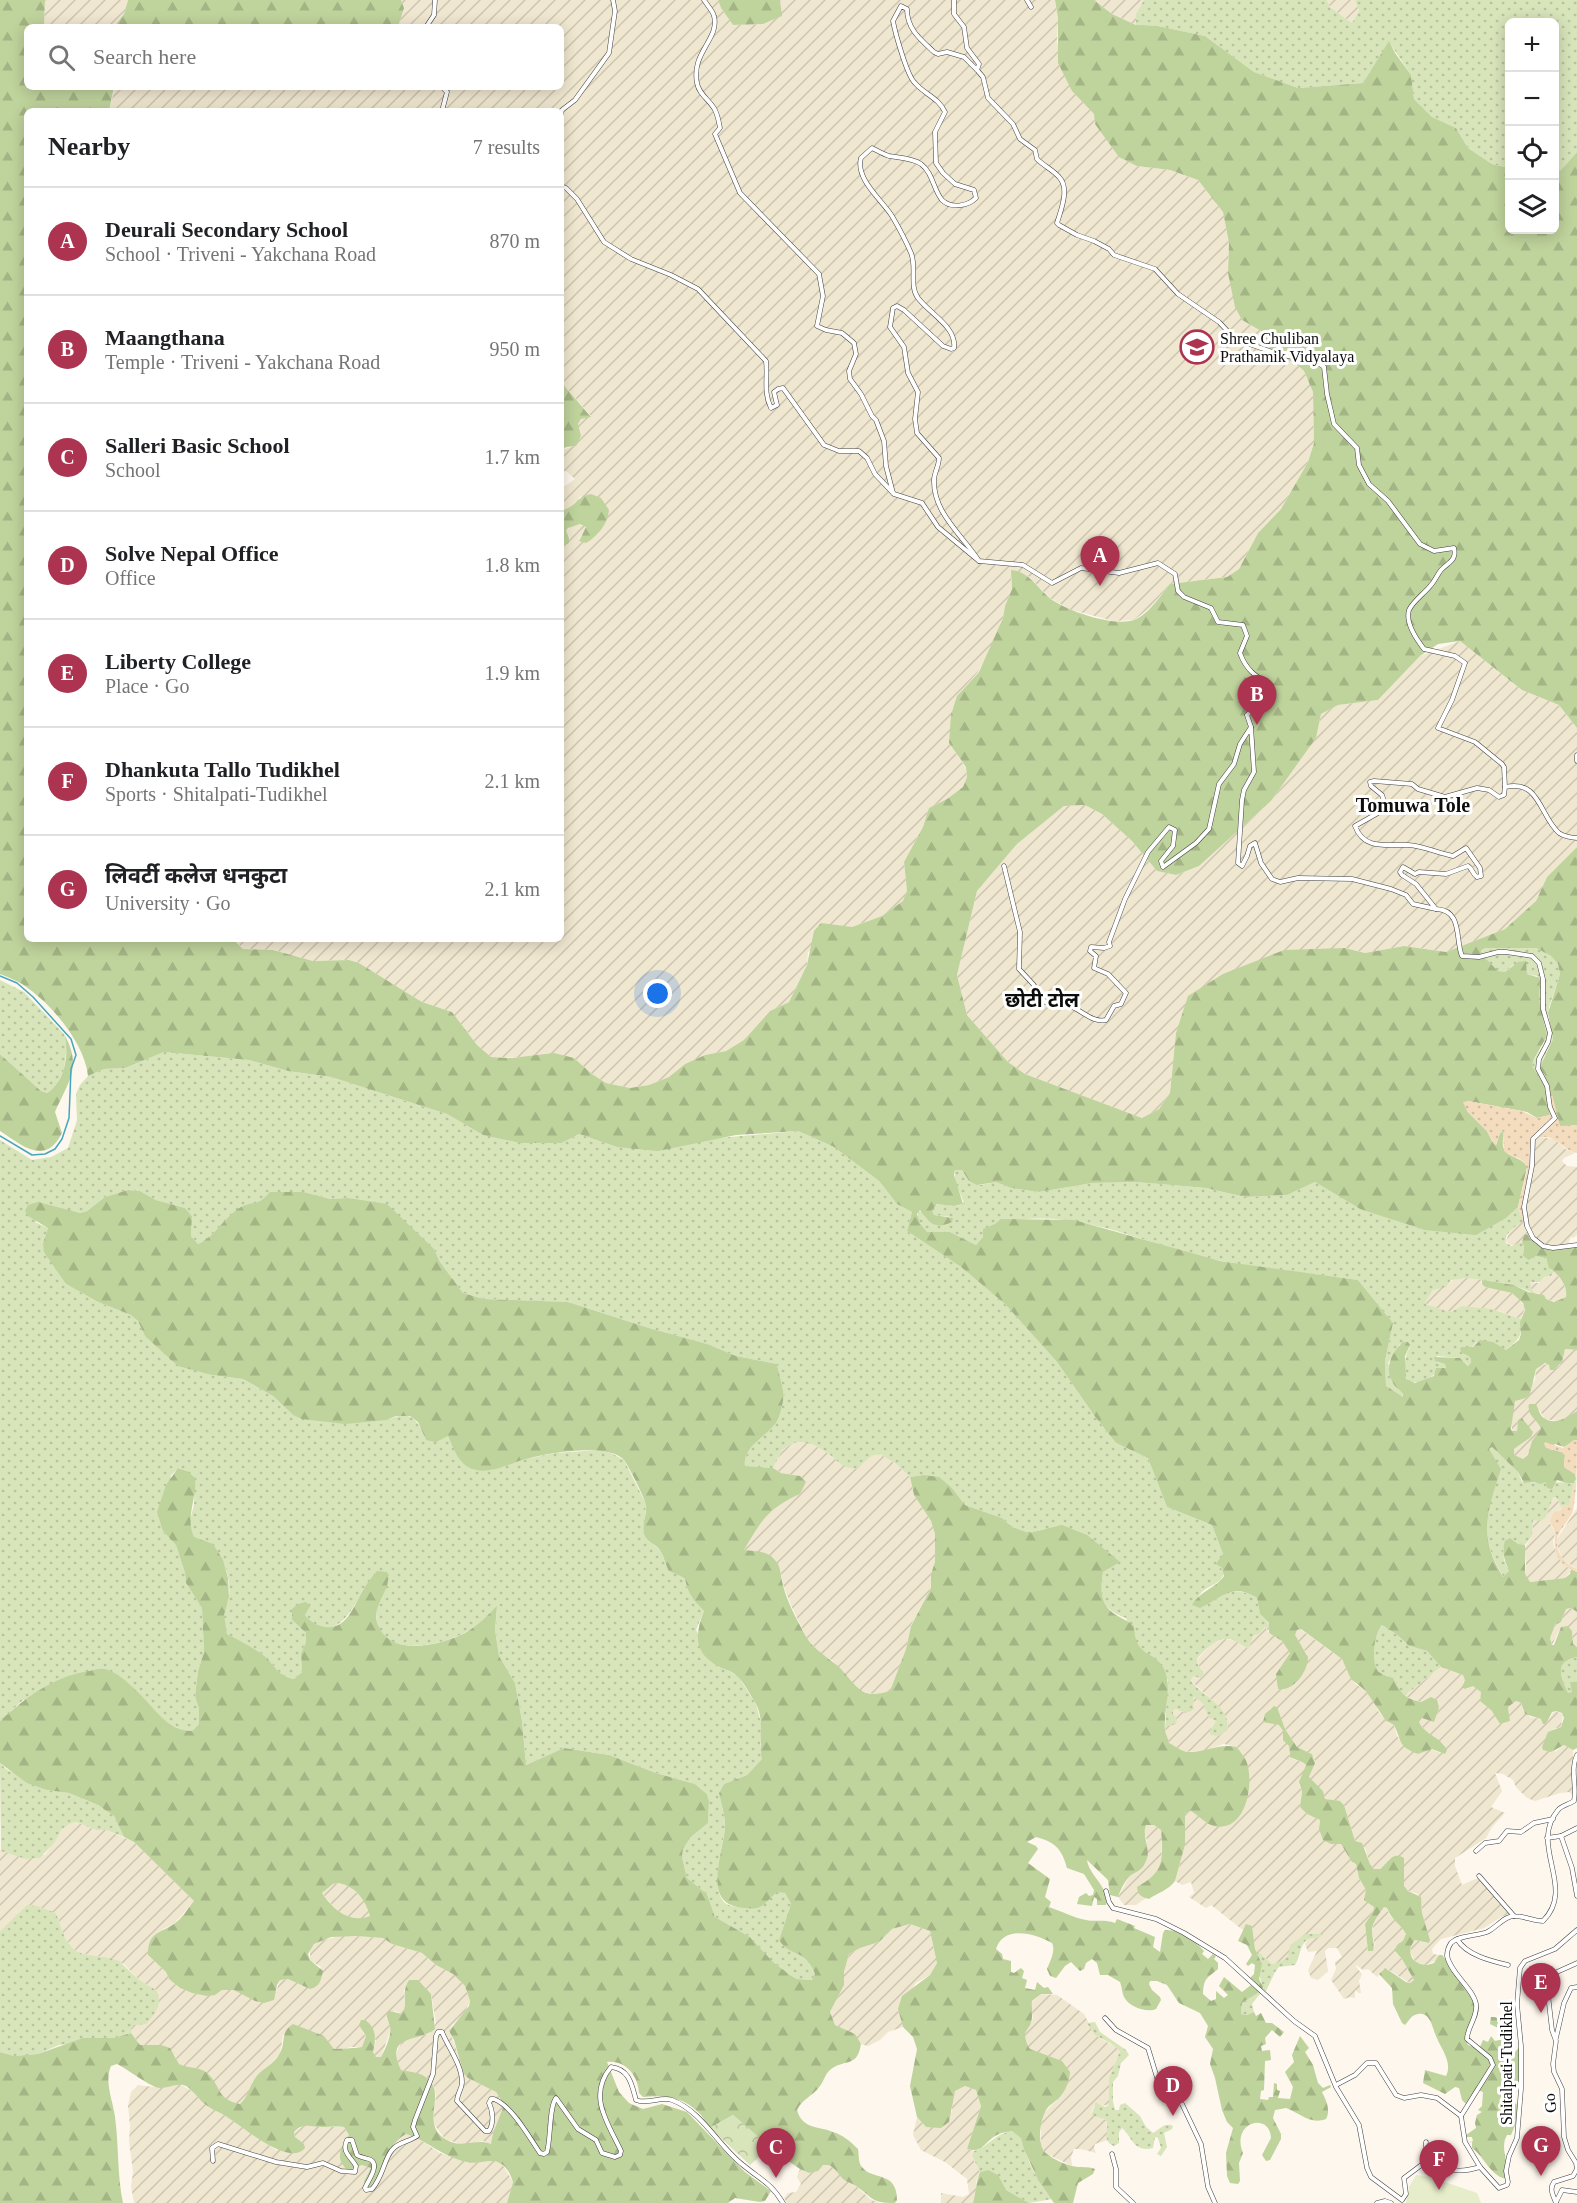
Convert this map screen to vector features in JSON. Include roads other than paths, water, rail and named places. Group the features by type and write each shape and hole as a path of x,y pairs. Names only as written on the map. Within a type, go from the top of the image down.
{"street":[{"path":"428,24 434,15 435,0"},
{"path":"564,108 575,100 609,53 615,11 613,0"},
{"path":"704,0 714,15 714,32 699,55 696,65 697,83 702,95 714,108 718,117 720,128 715,134 719,147 740,193 819,274 823,296 817,326 842,333 854,343 856,354 849,371 850,380 876,420 884,441 886,465 894,494"},
{"path":"954,0 954,14 964,27 967,48 979,64 977,70"},
{"path":"1027,0 1031,6"},
{"path":"979,561 965,540 949,524 941,509 934,482 939,458 917,433 915,419 918,392 908,373 904,347 890,327 893,308 897,306 904,310 943,346 954,348 954,341 949,330 916,296 915,267 912,256 894,218 866,180 860,165 863,155 872,148 886,155 921,165 933,179 941,198 948,203 959,205 975,200 974,190 955,184 943,173 936,162 935,132 945,112 942,105 914,83 908,72 893,21 902,6 907,9 907,18 913,32 934,52 938,54 947,52 964,57 977,70 983,77 988,98 1013,124 1020,139 1035,150 1037,159 1063,181 1064,198 1057,223 1059,225 1109,249 1114,255 1155,269 1178,294 1218,322 1235,339 1278,354 1317,362 1324,367 1327,394 1335,424 1357,448 1359,465 1369,484 1395,510 1420,544 1434,551 1454,548 1453,560 1442,569 1411,607 1410,623 1424,648 1455,656 1464,663 1452,700 1438,728 1475,742 1502,764 1504,767 1504,795 1499,797 1489,790 1477,788 1445,797 1418,789 1412,784 1370,782 1371,786 1382,795 1384,801 1378,813 1355,826 1371,843 1383,846 1407,845 1453,855 1466,849 1480,868 1481,876 1477,877 1468,866 1446,874 1419,872 1414,874 1403,867 1400,872 1416,884 1436,909"},
{"path":"443,108 447,92 445,90"},
{"path":"564,187 578,199 604,242 631,259 698,289 766,361 768,376 765,394 771,408 777,405 774,393 783,388 824,445 839,451 860,451 867,458 875,474 894,494 922,503 938,527 979,561 1023,565 1052,583 1081,568 1119,573 1158,562 1175,573 1178,591 1184,597 1210,608 1218,622 1243,625 1247,636 1240,653 1244,665 1257,677 1271,685 1259,704 1247,715 1251,727 1254,772 1244,790 1242,800 1238,863 1242,866 1250,846 1255,843 1261,863 1272,879 1280,882 1287,879 1321,877 1352,879 1391,889 1406,896 1413,903 1446,911 1456,923 1462,956 1479,957 1506,952 1532,956 1539,963 1544,979 1545,1016 1550,1033 1539,1059 1538,1069 1547,1086 1550,1107 1555,1118 1533,1139 1532,1166 1524,1211 1530,1234 1543,1246 1553,1248 1577,1245"},
{"path":"1004,866 1020,932 1019,969 1045,1002 1055,1000 1068,1004 1078,1012 1101,1022 1106,1020 1114,1006 1121,1004 1126,993 1108,975 1094,968 1096,956 1090,951 1091,947 1110,946 1109,942 1125,899 1148,852 1169,827 1175,830 1173,846 1161,861 1163,867 1196,843 1209,829 1219,784 1234,764 1240,744 1251,727"},
{"path":"1577,755 1577,761"},
{"path":"1505,787 1517,784 1523,787 1537,798 1544,813 1560,834 1577,838"},
{"path":"1106,1891 1113,1908 1155,1919 1184,1933 1225,1958 1294,2021 1315,2036 1341,2096 1359,2125 1367,2168 1371,2177 1402,2200 1406,2194 1405,2176 1425,2163 1464,2172 1480,2167 1465,2142 1461,2116 1493,2065 1490,2058 1467,2039 1476,2006 1475,2000 1448,1959 1447,1950 1457,1939 1488,1931 1509,1917 1543,1921 1551,1913 1557,1893 1547,1838 1559,1808 1574,1801 1574,1762 1577,1755"},
{"path":"1476,1851 1485,1843 1499,1841 1507,1831 1521,1832 1534,1823 1553,1819"},
{"path":"1547,1838 1561,1836 1577,1828"},
{"path":"1561,1836 1572,1868 1577,1896"},
{"path":"1479,1876 1514,1916"},
{"name":"Shitalpati-Tudikhel","path":"1480,2167 1499,2187 1507,2186 1507,2162 1517,2138 1521,2089 1521,2046 1517,2004 1520,1965 1555,1949 1577,1930"},
{"path":"1457,1939 1459,1943 1477,1955 1508,1965"},
{"name":"Go","path":"1556,2203 1551,2186 1554,2182 1573,2175 1577,2169 1564,2137 1562,2089 1554,2073 1556,2041 1552,2030 1547,1981 1557,1972 1577,1963"},
{"path":"1556,2041 1557,2028 1566,1996 1571,1988 1577,1987"},
{"path":"1105,2018 1116,2030 1148,2048 1158,2081 1182,2104 1201,2144 1208,2187 1215,2203"},
{"path":"213,2161 212,2148 219,2144 276,2162 307,2167 323,2163 341,2171 355,2172 356,2166 346,2153 345,2147 347,2140 352,2140 357,2156 374,2163 374,2168 364,2188 372,2189 380,2179 396,2145 417,2136 413,2127 432,2074 436,2036 438,2032 442,2032 448,2049 454,2054 462,2082 457,2101 485,2131 491,2128 493,2112 489,2103 491,2099 494,2099 508,2111 540,2153 544,2154 549,2147 551,2107 556,2098 578,2129 596,2140 602,2152 608,2156 620,2155 621,2151 599,2102 605,2075 611,2067 618,2068 632,2083 636,2100 646,2102 666,2098 692,2112 743,2165 773,2187 783,2203"},
{"path":"1336,2085 1367,2063 1376,2062 1396,2095 1404,2098 1420,2096 1437,2098 1461,2116"},
{"path":"1425,2163 1426,2142"},
{"path":"1112,2154 1116,2169 1116,2187 1133,2203"},
{"path":"1556,2203 1562,2190 1577,2192"},
{"path":"1377,2203 1385,2201 1391,2203"}],"waterway":[{"path":"0,976 17,983 33,997 71,1039 76,1055 71,1069 69,1118 62,1139 55,1149 45,1154 32,1155 0,1136"}],"place":[{"name":"Shree Chuliban Prathamik Vidyalaya","path":"1197,347"},
{"name":"Deurali Secondary School","path":"1100,586"},
{"name":"Maangthana","path":"1257,725"},
{"name":"Liberty College","path":"1541,2013"},
{"name":"Solve Nepal Office","path":"1173,2116"},
{"name":"लिवर्टी कलेज धनकुटा","path":"1541,2176"},
{"name":"Salleri Basic School","path":"776,2178"},
{"name":"Dhankuta Tallo Tudikhel","path":"1439,2190"}],"district":[{"name":"Tomuwa Tole","path":"1413,805"},
{"name":"छोटी टोल","path":"1042,1000"}]}
